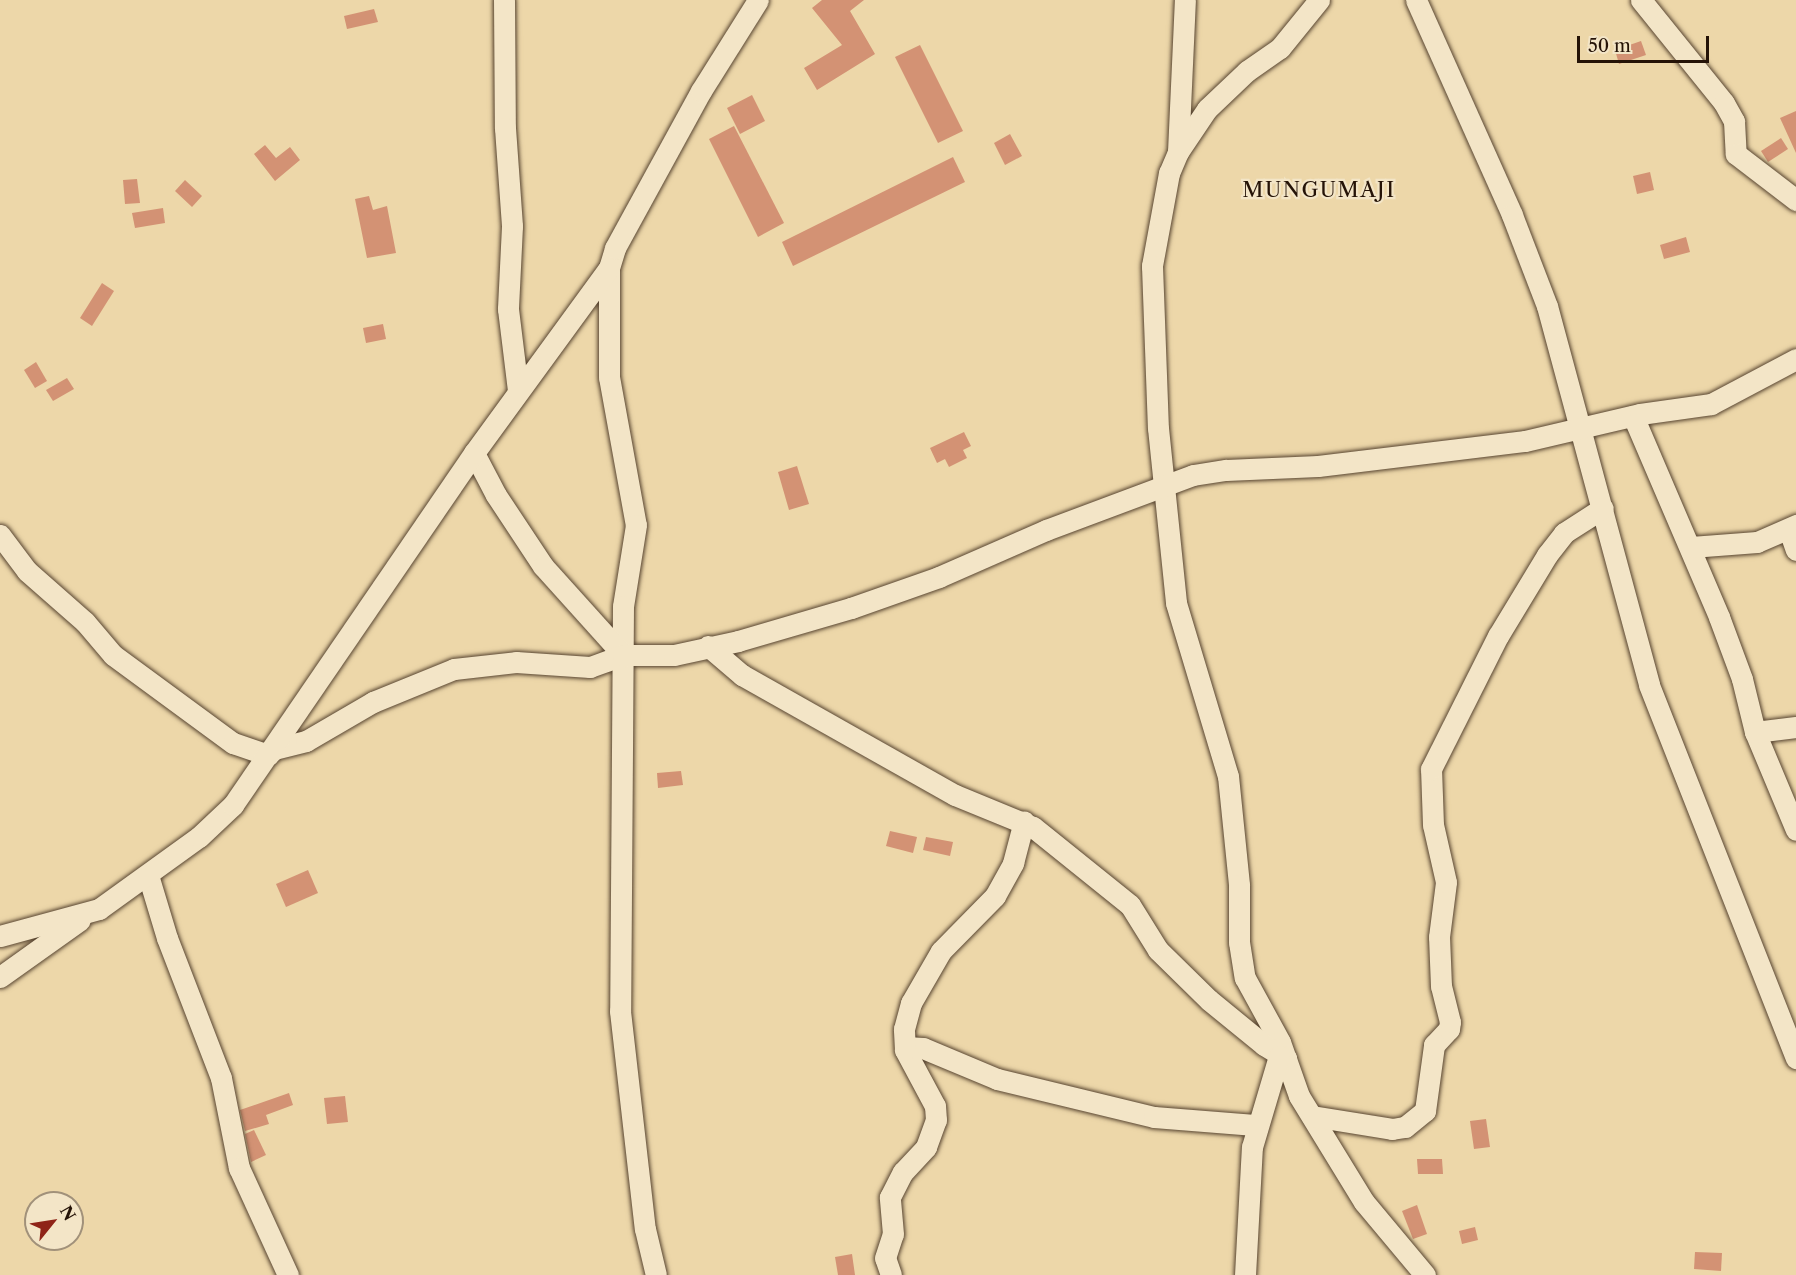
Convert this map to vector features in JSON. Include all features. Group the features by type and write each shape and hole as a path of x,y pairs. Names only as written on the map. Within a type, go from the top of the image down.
{"street":[{"path":"504,0 505,128 512,226 508,309 518,391"},
{"path":"656,1275 645,1229 620,1011 623,594 636,525 609,377 609,268 615,248 701,91 758,0"},
{"path":"1178,152 1185,0"},
{"path":"1319,0 1280,48 1247,71 1207,109 1178,152 1164,193 1152,266 1152,349 1178,612 1228,776 1243,969 1299,1096 1364,1202 1425,1275"},
{"path":"1416,0 1536,275 1583,429 1648,685 1796,1058"},
{"path":"1641,0 1724,103 1734,121 1736,154 1796,200"},
{"path":"0,977 99,909 117,892 148,875 217,822 268,755 474,453 609,268"},
{"path":"268,755 274,749 306,741 372,702 454,669 516,662 579,668 597,666 623,655 675,655 881,598 1205,472 1318,466 1478,448 1583,429 1633,416 1711,404 1796,359"},
{"path":"1633,416 1690,547 1742,679 1755,732 1796,830"},
{"path":"474,453 496,495 543,566 623,655"},
{"path":"1312,1116 1392,1129 1405,1127 1425,1111 1434,1045 1449,1029 1450,1022 1441,986 1439,937 1446,882 1433,825 1431,769 1498,636 1547,555 1564,533 1603,508"},
{"path":"1690,547 1757,542 1792,527 1796,550"},
{"path":"0,535 27,571 85,622 113,655 233,743 268,755"},
{"path":"708,646 742,675 955,795 1024,821 1130,905 1158,951 1282,1057"},
{"path":"1755,732 1796,727"},
{"path":"891,1275 885,1258 893,1234 890,1197 903,1172 926,1147 936,1120 935,1106 904,1047 904,1029 916,990 941,951 995,896 1013,863 1024,821"},
{"path":"148,875 164,929 221,1078 240,1168 288,1275"},
{"path":"0,936 99,909"},
{"path":"904,1047 923,1048 998,1079 1154,1117 1256,1125"},
{"path":"1245,1275 1245,1231 1256,1125 1282,1057"}],"building":[{"path":"822,0 864,0 850,11 875,54 817,90 804,68 842,45 812,8"},
{"path":"374,9 378,22 347,29 344,16"},
{"path":"1641,41 1646,55 1619,64 1615,50"},
{"path":"920,45 963,131 938,143 895,57"},
{"path":"752,95 765,121 740,134 727,108"},
{"path":"1796,111 1796,153 1780,118"},
{"path":"734,126 784,223 758,237 709,139"},
{"path":"1010,134 1022,156 1005,165 994,143"},
{"path":"1781,138 1788,149 1768,162 1761,151"},
{"path":"265,145 276,158 290,147 300,160 275,181 254,154"},
{"path":"953,157 965,182 793,266 782,242"},
{"path":"1650,172 1654,190 1637,194 1633,176"},
{"path":"137,179 140,203 125,204 123,180"},
{"path":"185,180 202,196 192,207 175,191"},
{"path":"369,196 373,210 387,206 396,253 367,258 355,199"},
{"path":"163,208 165,223 135,228 132,213"},
{"path":"1686,237 1690,252 1664,259 1660,245"},
{"path":"102,283 114,291 92,326 80,318"},
{"path":"383,324 386,339 366,343 363,328"},
{"path":"36,362 47,381 35,388 24,370"},
{"path":"67,378 74,389 53,401 46,390"},
{"path":"964,432 971,446 963,450 967,458 949,467 945,459 937,463 930,448"},
{"path":"797,466 809,504 789,510 778,472"},
{"path":"681,771 683,785 658,788 657,773"},
{"path":"890,831 917,837 913,853 886,846"},
{"path":"926,837 953,842 950,856 923,850"},
{"path":"308,870 318,893 286,907 276,884"},
{"path":"289,1093 293,1105 266,1115 269,1124 245,1131 240,1110"},
{"path":"345,1096 348,1122 327,1124 324,1098"},
{"path":"1486,1119 1490,1147 1474,1149 1470,1121"},
{"path":"254,1130 266,1155 251,1162 245,1134"},
{"path":"1417,1159 1442,1159 1443,1174 1418,1174"},
{"path":"1417,1205 1427,1234 1413,1239 1402,1211"},
{"path":"1475,1227 1478,1240 1462,1244 1459,1231"},
{"path":"1695,1252 1722,1253 1721,1271 1694,1269"},
{"path":"852,1254 855,1275 838,1275 835,1257"}],"district":[{"name":"MUNGUMAJI","path":"1319,190"}]}
